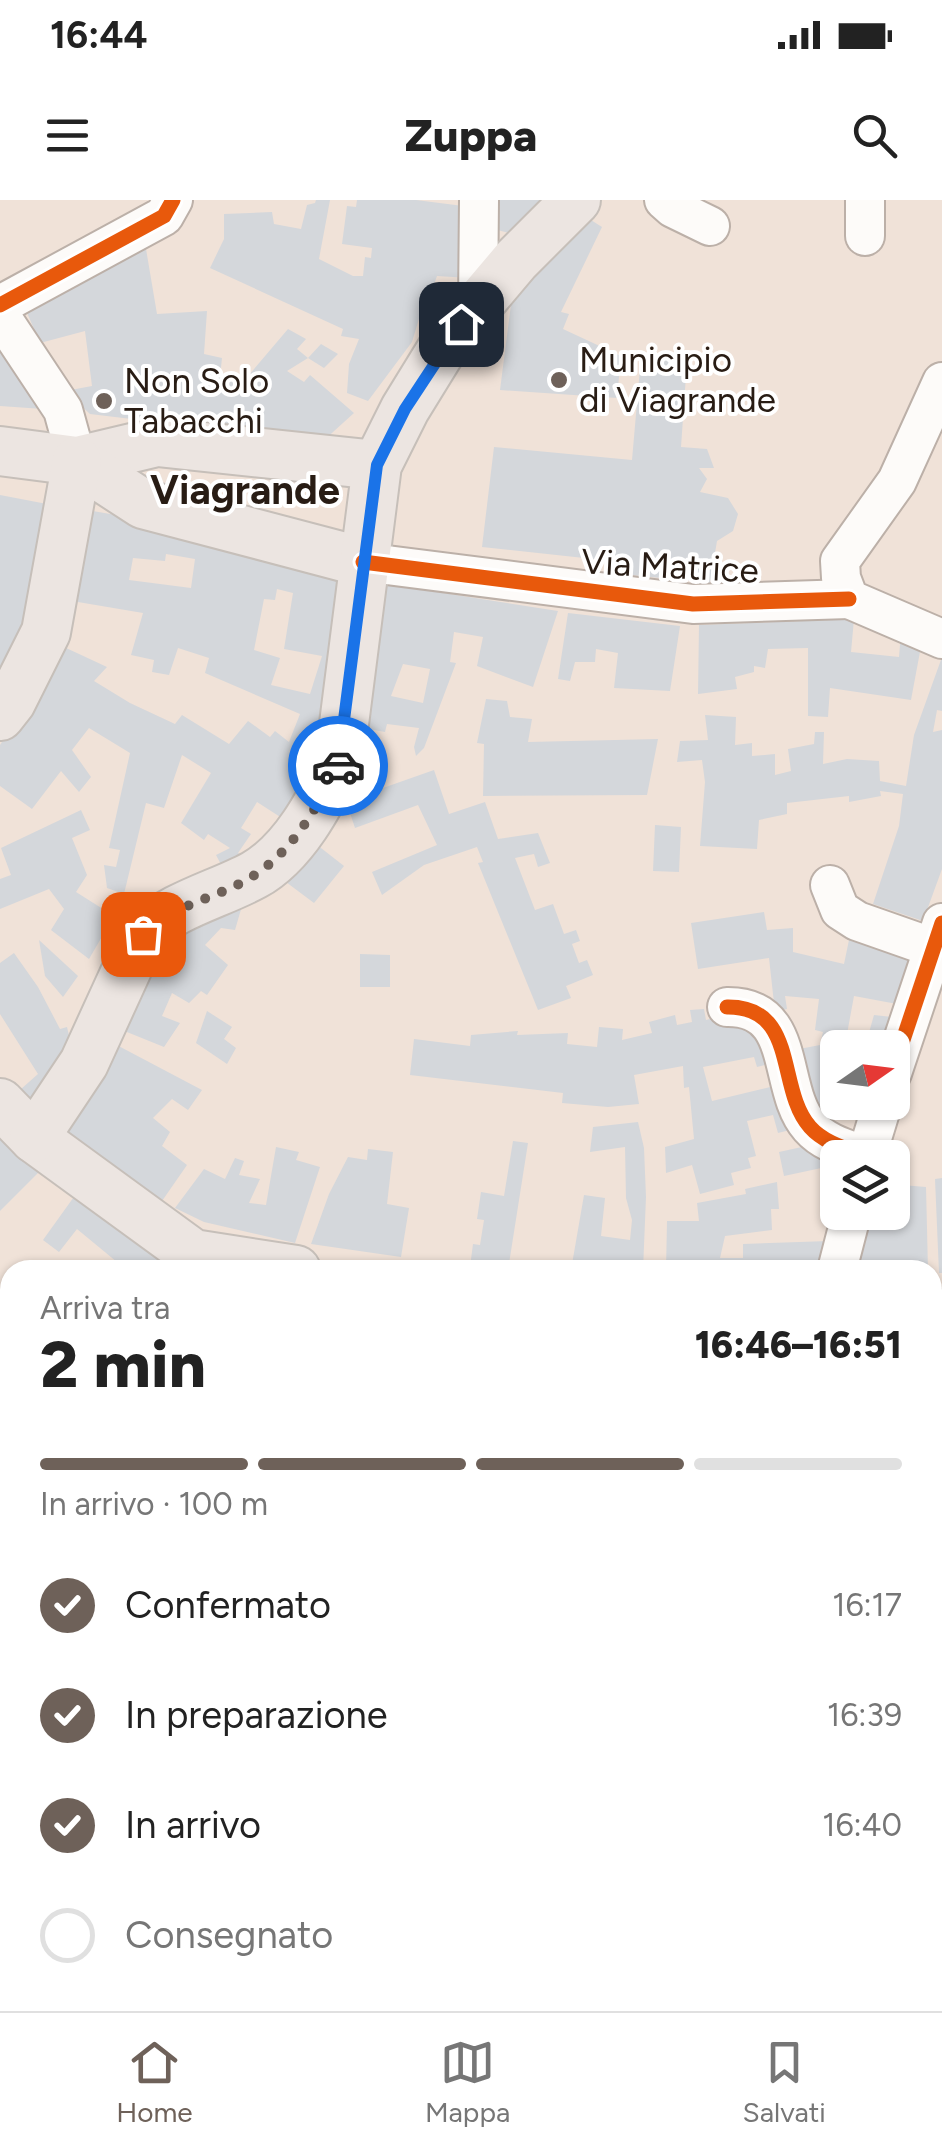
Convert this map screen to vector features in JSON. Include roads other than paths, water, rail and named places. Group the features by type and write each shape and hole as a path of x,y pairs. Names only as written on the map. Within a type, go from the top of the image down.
{"main road":[{"path":"34,1138 84,1063 143,934 160,918 258,873 306,822 327,787 339,763 377,465 405,409 445,344 516,260 576,200"},
{"path":"0,452 77,461 157,442 377,465"},
{"path":"77,461 144,504 362,571"},
{"path":"0,716 46,632 77,461"},
{"path":"0,1103 34,1138 191,1260"}],"street":[{"path":"0,304 164,216 173,200"},
{"path":"664,200 710,226"},
{"path":"478,304 479,213"},
{"path":"0,315 63,410 77,461"},
{"path":"942,382 897,481 840,561 849,599 942,638"},
{"name":"Via Matrice","path":"362,571 488,577 532,586 693,604 849,599"},
{"path":"830,885 840,910 856,921 939,939 907,1030"},
{"path":"727,1007 747,1007 761,1013 775,1034 802,1116 812,1130 828,1140"},
{"path":"840,1260 847,1230"}],"place":[{"name":"Municipio di Viagrande","path":"559,380"},
{"name":"Non Solo Tabacchi","path":"104,401"}],"district":[{"name":"Viagrande","path":"245,490"}]}
